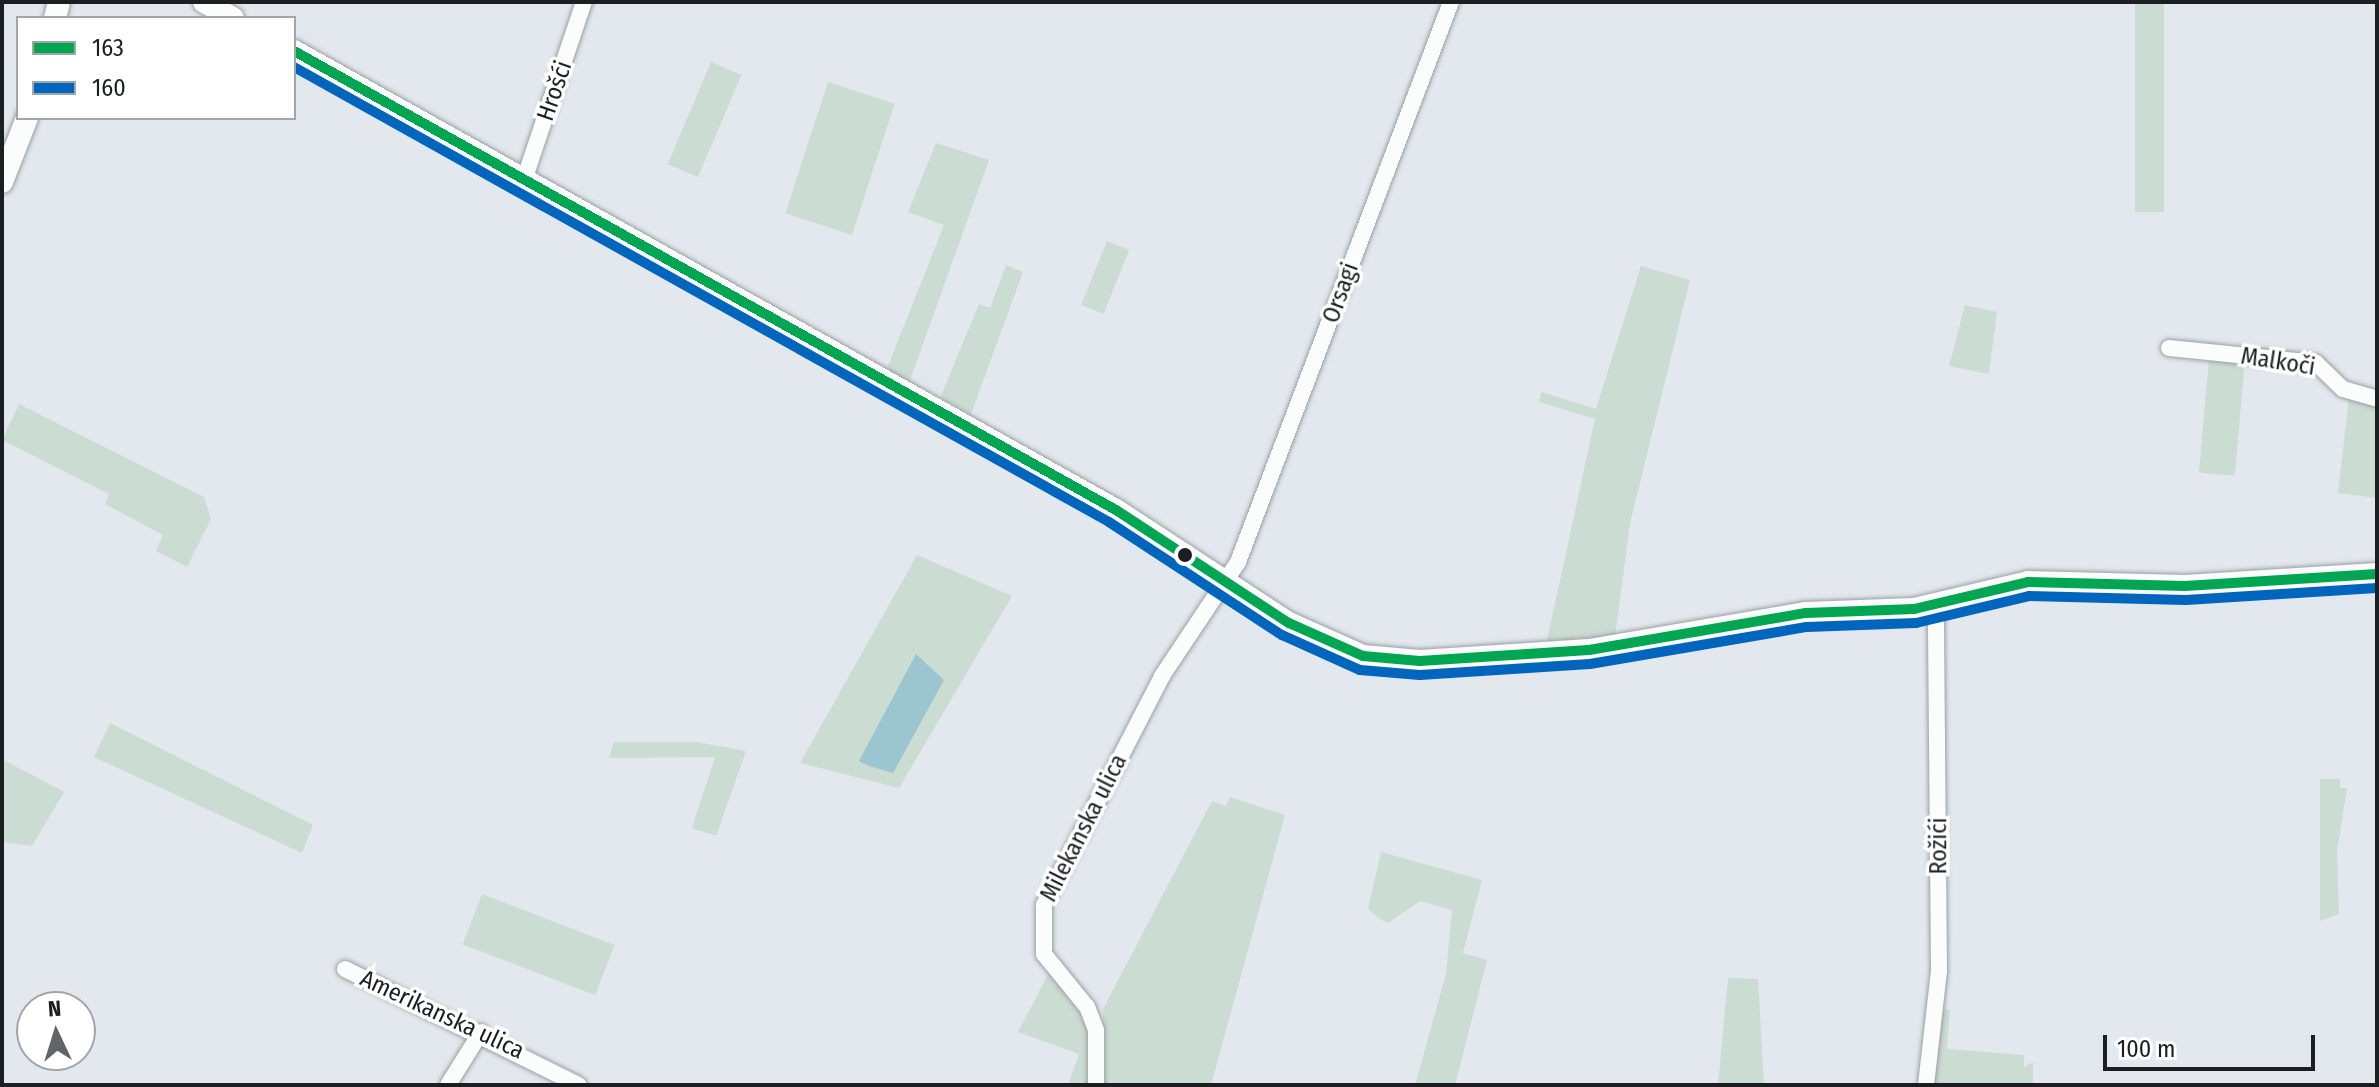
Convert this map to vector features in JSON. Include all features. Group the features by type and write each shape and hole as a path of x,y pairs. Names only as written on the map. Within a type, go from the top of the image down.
{"main road":[{"path":"204,2 229,16"},
{"path":"296,52 1116,510 1318,637 1363,656 1396,661 1589,650 1806,613 1936,606 2039,581 2185,586 2377,574"},
{"path":"2,182 26,120"}],"street":[{"name":"Hrošći","path":"524,180 584,2"},
{"name":"Orsagi","path":"1226,580 1274,477 1451,2"},
{"name":"Malkoči","path":"2169,348 2316,363 2343,389 2377,399"},
{"name":"Milekanska ulica","path":"1096,1085 1096,1030 1087,1007 1044,954 1041,917 1162,676 1226,580"},
{"name":"Rožići","path":"1926,1085 1939,971 1936,606"},
{"name":"Amerikanska ulica","path":"345,969 481,1032 579,1085"},
{"path":"448,1085 481,1032"}],"shaded area":[{"path":"2135,2 2164,2 2164,212 2135,212"},
{"path":"711,62 741,75 698,177 668,164"},
{"path":"828,82 895,104 852,235 785,213"},
{"path":"936,143 989,160 909,383 886,371 944,225 908,212"},
{"path":"1107,241 1129,250 1103,314 1081,305"},
{"path":"1006,265 1023,272 971,414 940,398 979,304 990,308"},
{"path":"1641,266 1690,280 1630,523 1615,637 1546,645 1595,419 1539,402 1542,392 1596,409"},
{"path":"1965,305 1997,312 1989,374 1949,366"},
{"path":"2209,358 2245,361 2235,476 2199,473"},
{"path":"2349,398 2377,405 2377,498 2338,493"},
{"path":"19,404 204,497 211,519 187,567 156,551 163,535 105,504 109,494 2,440"},
{"path":"917,555 1012,596 899,788 800,763"},
{"path":"110,723 313,825 302,853 94,757"},
{"path":"614,742 696,742 746,751 716,836 692,828 715,757 609,758"},
{"path":"2,759 64,792 32,846 2,842"},
{"path":"2320,779 2340,779 2340,788 2347,788 2337,851 2339,914 2320,921"},
{"path":"1230,797 1285,815 1211,1085 1102,1085 1103,1009 1212,801 1226,806"},
{"path":"1381,852 1482,880 1463,953 1487,960 1455,1085 1415,1085 1446,974 1452,910 1420,901 1388,923 1380,919 1368,909"},
{"path":"482,894 615,945 595,995 463,944"},
{"path":"1049,973 1086,1021 1092,1037 1089,1085 1068,1085 1079,1054 1018,1032"},
{"path":"1728,978 1758,979 1764,1085 1718,1085"},
{"path":"1939,1008 1950,1010 1947,1049 2024,1055 2024,1067 2033,1062 2033,1085 1931,1085"}],"water":[{"path":"916,654 944,680 893,773 869,766 859,761"}],"transit line":[{"name":"163","path":"296,52 1116,510 1289,623 1363,656 1420,661 1589,650 1806,613 1914,609 2028,582 2185,586 2377,574"},
{"name":"160","path":"296,68 1109,522 1282,635 1360,670 1420,675 1590,664 1807,627 1916,623 2029,596 2186,600 2377,588"}]}
